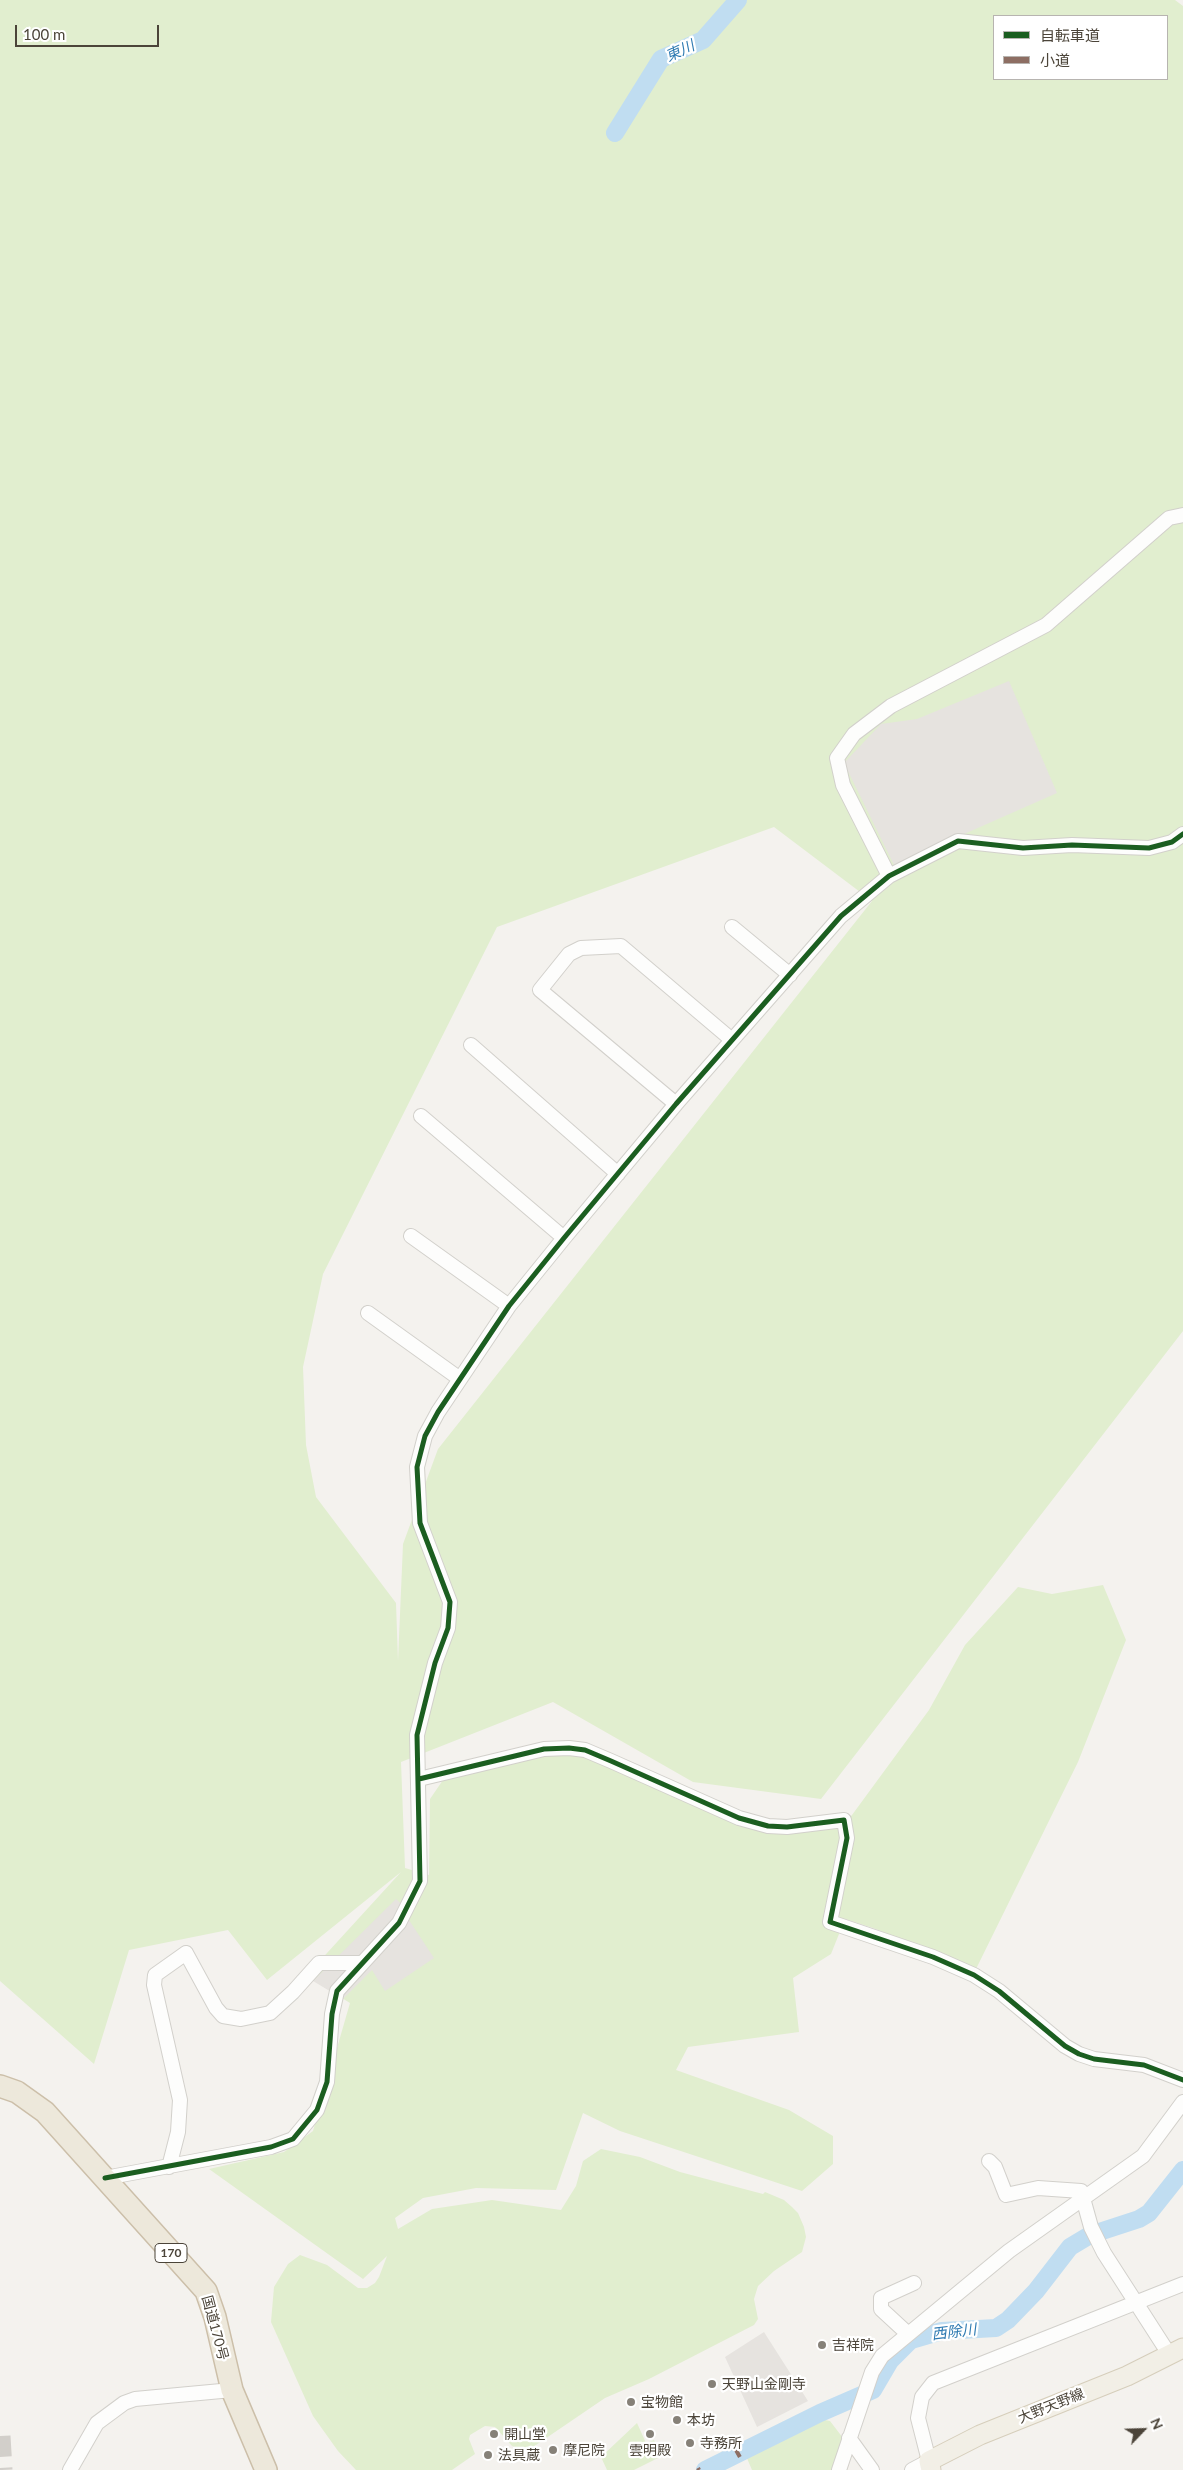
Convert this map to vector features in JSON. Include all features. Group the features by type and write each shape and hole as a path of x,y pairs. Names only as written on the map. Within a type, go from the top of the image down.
{"highway":[{"name":"国道170号","path":"0,2086 17,2092 45,2112 206,2291 215,2317 232,2390 266,2470"}],"main road":[{"name":"大野天野線","path":"924,2467 980,2435 1127,2376 1176,2351"}],"street":[{"path":"889,876 843,785 836,758 854,734 891,706 1046,625 1169,518 1183,515"},
{"path":"105,2178 271,2147 293,2139 317,2110 327,2082 332,2014 337,1991 399,1923 420,1881 417,1735 435,1663 448,1628 450,1602 420,1523 417,1467 425,1436 438,1412 509,1306 676,1104 841,916 889,876 958,840 1022,848 1072,845 1149,848 1172,842 1183,834"},
{"path":"732,927 790,975"},
{"path":"676,1104 540,990 569,954 581,948 621,946 732,1040"},
{"path":"471,1045 618,1174"},
{"path":"421,1116 564,1238"},
{"path":"412,1236 509,1306"},
{"path":"368,1312 460,1379"},
{"path":"418,1779 544,1749 569,1748 585,1750 612,1760 739,1818 768,1826 787,1828 844,1820 847,1838 830,1922 933,1957 974,1975 999,1991 1065,2046 1079,2054 1094,2059 1144,2065 1183,2080"},
{"path":"169,2167 178,2132 180,2100 154,1985 155,1975 186,1953 223,2016 241,2019 270,2013 293,1992 319,1963 361,1963"},
{"path":"839,2470 848,2438 872,2372 882,2356 907,2333 1009,2250 1142,2156 1183,2102"},
{"path":"989,2161 995,2167 1006,2195 1038,2188 1081,2190 1082,2200 1094,2232 1138,2304 1176,2351"},
{"path":"907,2333 881,2309 881,2298 914,2283"},
{"path":"924,2467 918,2418 922,2397 933,2383 1138,2304 1183,2284"},
{"path":"70,2470 97,2423 124,2404 135,2399 232,2390"},
{"path":"848,2438 872,2470"}],"green space":[{"path":"0,0 1175,0 1183,6 1183,1331 821,1799 693,1782 553,1702 401,1762 405,1868 429,1875 430,1799 443,1780 552,1753 589,1756 745,1827 776,1834 840,1828 852,1815 929,1710 965,1645 1018,1587 1052,1594 1103,1585 1126,1640 1078,1762 976,1969 873,1928 845,1919 831,1954 793,1978 799,2032 688,2047 676,2070 789,2110 833,2136 833,2164 802,2191 620,2131 583,2113 556,2190 476,2188 423,2198 395,2218 398,2229 432,2209 492,2200 561,2210 576,2186 583,2161 601,2149 640,2157 680,2172 763,2194 765,2192 784,2200 792,2207 798,2213 804,2227 806,2237 802,2252 774,2271 758,2286 754,2299 758,2319 754,2325 649,2379 605,2398 533,2447 524,2450 512,2446 495,2427 485,2426 470,2435 469,2439 475,2454 452,2470 356,2470 338,2451 313,2416 271,2322 274,2287 288,2264 300,2255 327,2265 358,2288 367,2288 375,2283 387,2256 363,2279 209,2169 284,2152 313,2131 350,2003 306,1976 401,1872 267,1980 228,1930 129,1950 94,2064 0,1981","holes":["774,827 872,901 438,1449 403,1544 398,1661 396,1603 316,1497 306,1445 303,1367 323,1274 497,927"]},
{"path":"815,2418 830,2421 843,2438 836,2470 752,2470 746,2456"},
{"path":"637,2423 646,2443 654,2440 662,2456 634,2470 607,2470 601,2457"}],"shaded area":[{"path":"1009,681 1057,793 894,865 844,763 881,724 917,719"},
{"path":"396,1899 409,1911 407,1917 434,1958 385,1991 372,1970 343,1999 313,1981"},
{"path":"764,2332 808,2401 757,2427 725,2357"}],"waterway":[{"name":"東川","path":"615,133 661,59 703,40 738,0"},
{"name":"西除川","path":"705,2470 820,2413 873,2390 890,2361 911,2340 942,2331 996,2328 1008,2320 1036,2291 1070,2247 1090,2235 1139,2219 1149,2213 1183,2170"}],"tunnel":[{"path":"0,2436 2,2470"}],"marked path":[{"path":"736,2450 741,2459"}],"cycle path":[{"path":"105,2178 271,2147 293,2139 317,2110 327,2082 332,2014 337,1991 399,1923 420,1881 417,1735 435,1663 448,1628 450,1602 420,1523 417,1467 425,1436 438,1412 509,1306 676,1104 841,916 889,876 958,841 1023,848 1072,845 1149,848 1172,842 1183,834"},
{"path":"419,1779 544,1749 569,1748 585,1750 739,1818 768,1826 787,1827 844,1820 847,1838 830,1922 933,1957 974,1975 999,1991 1065,2046 1079,2054 1094,2059 1144,2065 1183,2080"}],"place":[{"name":"吉祥院","path":"822,2345"},
{"name":"天野山金剛寺","path":"712,2384"},
{"name":"宝物館","path":"631,2402"},
{"name":"本坊","path":"677,2420"},
{"name":"開山堂","path":"494,2434"},
{"name":"雲明殿","path":"650,2434"},
{"name":"寺務所","path":"690,2443"},
{"name":"摩尼院","path":"553,2450"},
{"name":"法具蔵","path":"488,2455"}]}
